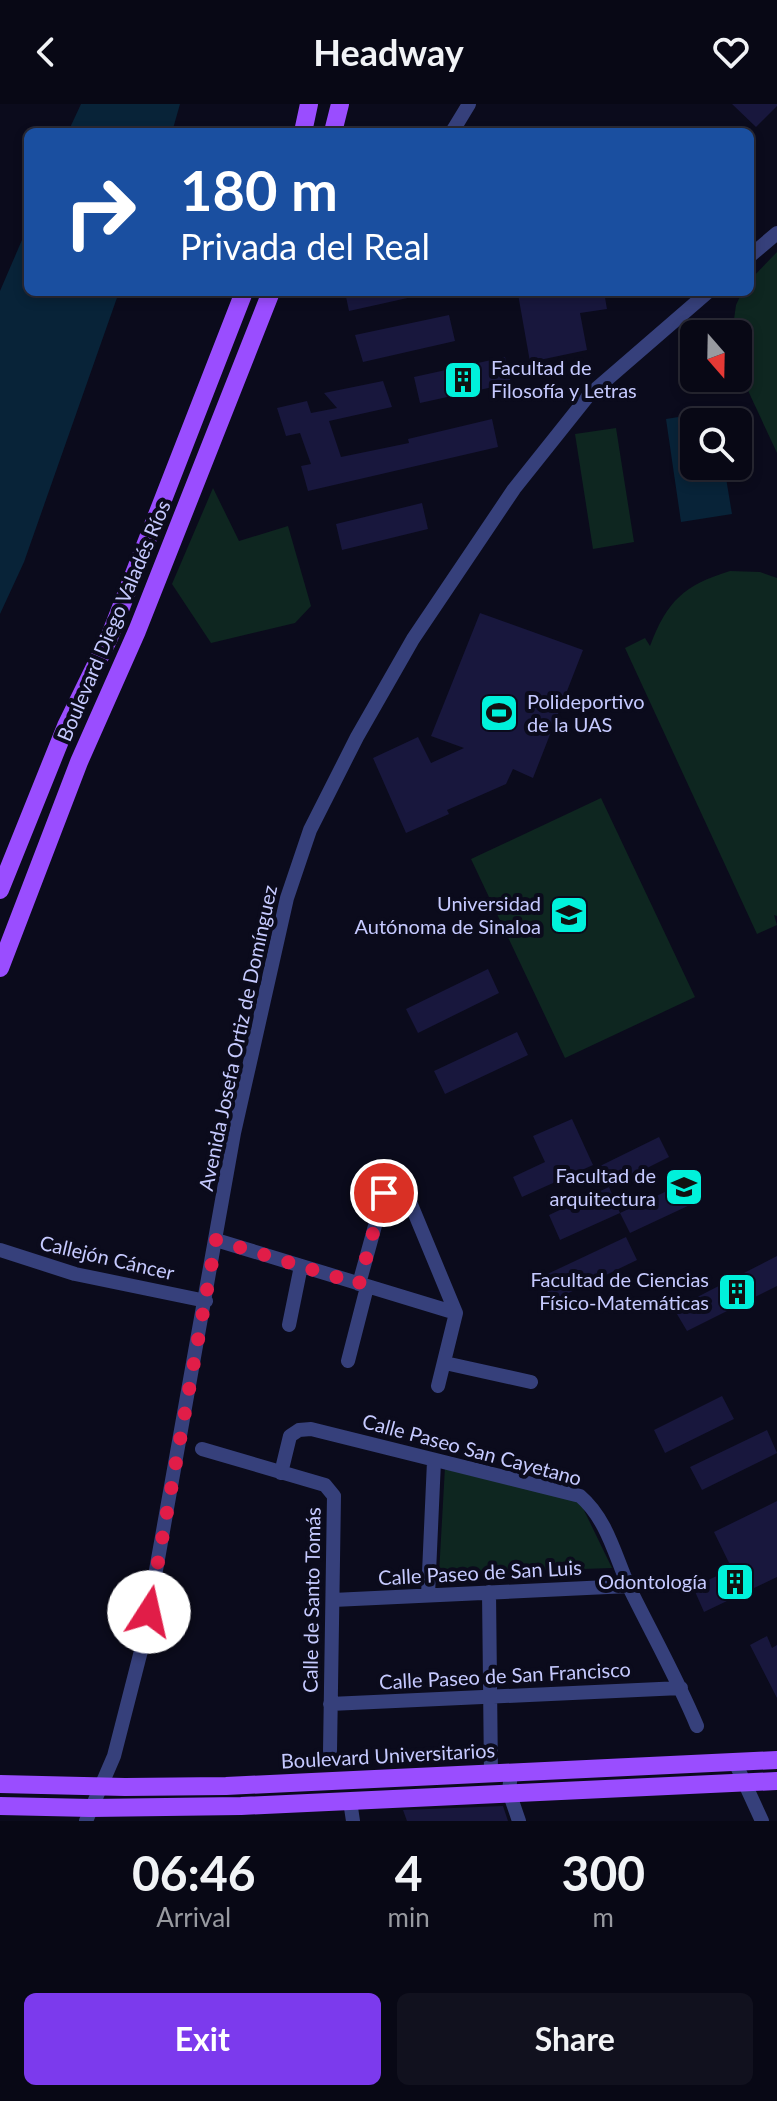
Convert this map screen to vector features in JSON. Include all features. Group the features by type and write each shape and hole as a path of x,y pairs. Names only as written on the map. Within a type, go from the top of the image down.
{"main road":[{"path":"304,128 309,104"},
{"path":"334,128 340,104"},
{"name":"Boulevard Diego Valadés Ríos","path":"0,890 66,726 109,638 242,296"},
{"name":"Boulevard Diego Valadés Ríos","path":"0,968 79,762 137,631 269,296"},
{"name":"Boulevard Universitarios","path":"0,1784 102,1787 240,1785 777,1760"},
{"path":"0,1806 89,1815 241,1814 350,1801 777,1781"}],"street":[{"path":"454,128 469,104"},
{"path":"754,253 777,233"},
{"name":"Avenida Josefa Ortiz de Domínguez","path":"89,1815 114,1756 143,1643 234,1133 287,898 310,830 357,737 433,608 548,443 597,387 703,296"},
{"path":"348,1361 384,1193 399,1190 410,1202 456,1313 438,1386"},
{"path":"216,1240 456,1313"},
{"name":"Callejón Cáncer","path":"0,1250 75,1274 206,1301"},
{"path":"289,1325 301,1266"},
{"path":"445,1363 531,1382"},
{"name":"Calle Paseo San Cayetano","path":"281,1473 290,1436 299,1430 311,1429 580,1496 592,1506 600,1519 697,1726"},
{"name":"Calle de Santo Tomás","path":"202,1449 325,1485 334,1496 330,1751"},
{"path":"428,1595 434,1461"},
{"name":"Calle Paseo de San Luis","path":"333,1600 629,1586"},
{"path":"489,1592 491,1774"},
{"name":"Calle Paseo de San Francisco","path":"330,1704 681,1688"},
{"path":"735,1762 762,1821"},
{"path":"511,1772 509,1792 519,1821"},
{"path":"350,1801 353,1821"}],"green space":[{"path":"777,252 777,453 749,392 752,392 752,320 734,320 740,296 754,296 754,276"},
{"path":"616,428 634,542 593,549 575,434"},
{"path":"213,488 239,541 288,526 311,606 295,623 211,643 172,584"},
{"path":"730,571 760,572 777,578 777,916 774,915 777,925 757,934 625,648 645,638 650,646 663,617 679,597 700,582"},
{"path":"601,798 695,997 565,1058 471,859"},
{"path":"445,1467 580,1502 612,1568 439,1574"}],"water":[{"path":"81,104 180,104 173,128 70,128"},
{"path":"24,235 24,296 118,296 24,562 0,614 0,291"},
{"path":"680,417 680,480 726,480 732,514 681,522 666,419"}],"building":[{"path":"732,104 777,104 777,106 756,127"},
{"path":"346,296 412,296 412,297 349,311"},
{"path":"518,296 605,296 607,309 580,313 587,350 530,362"},
{"path":"449,315 455,341 363,362 355,335"},
{"name":"Facultad de Filosofía y Letras","path":"505,357 511,383 420,403 414,377"},
{"path":"383,381 392,407 329,421 341,457 409,443 408,439 492,419 498,447 308,491 301,466 311,464 300,433 286,436 277,408 307,401 311,413 337,408 324,393"},
{"path":"422,503 428,529 342,550 336,524"},
{"name":"Polideportivo de la UAS","path":"480,613 583,650 533,778 513,769 506,784 447,810 449,814 406,833 373,758 418,737 431,763 464,748 431,736"},
{"path":"488,969 499,993 418,1033 406,1009"},
{"path":"517,1032 528,1055 445,1094 434,1071"},
{"path":"572,1119 593,1165 522,1197 513,1177 545,1162 533,1136"},
{"path":"659,1137 669,1157 609,1187 598,1167"},
{"name":"Facultad de arquitectura","path":"682,1184 692,1204 630,1233 620,1213"},
{"path":"609,1187 620,1213 560,1240 549,1215"},
{"path":"626,1237 637,1260 552,1301 541,1277"},
{"name":"Facultad de Ciencias Físico-Matemáticas","path":"777,1256 777,1286 687,1331 674,1309"},
{"path":"722,1396 734,1419 665,1453 654,1430"},
{"path":"767,1430 777,1453 702,1490 690,1467"},
{"path":"777,1501 777,1577 704,1612 693,1587 732,1569 714,1532"},
{"path":"767,1636 772,1648 777,1645 777,1698 750,1645"},
{"path":"503,1806 508,1821 407,1821 403,1810"}],"place":[{"name":"Facultad de Filosofía y Letras","path":"463,380"},
{"name":"Polideportivo de la UAS","path":"499,713"},
{"name":"Universidad Autónoma de Sinaloa","path":"569,915"},
{"name":"Facultad de arquitectura","path":"684,1187"},
{"name":"Facultad de Ciencias Físico-Matemáticas","path":"737,1292"},
{"name":"Odontología","path":"735,1582"}],"route":[{"path":"149,1612 216,1240 359,1284 384,1193"}]}
